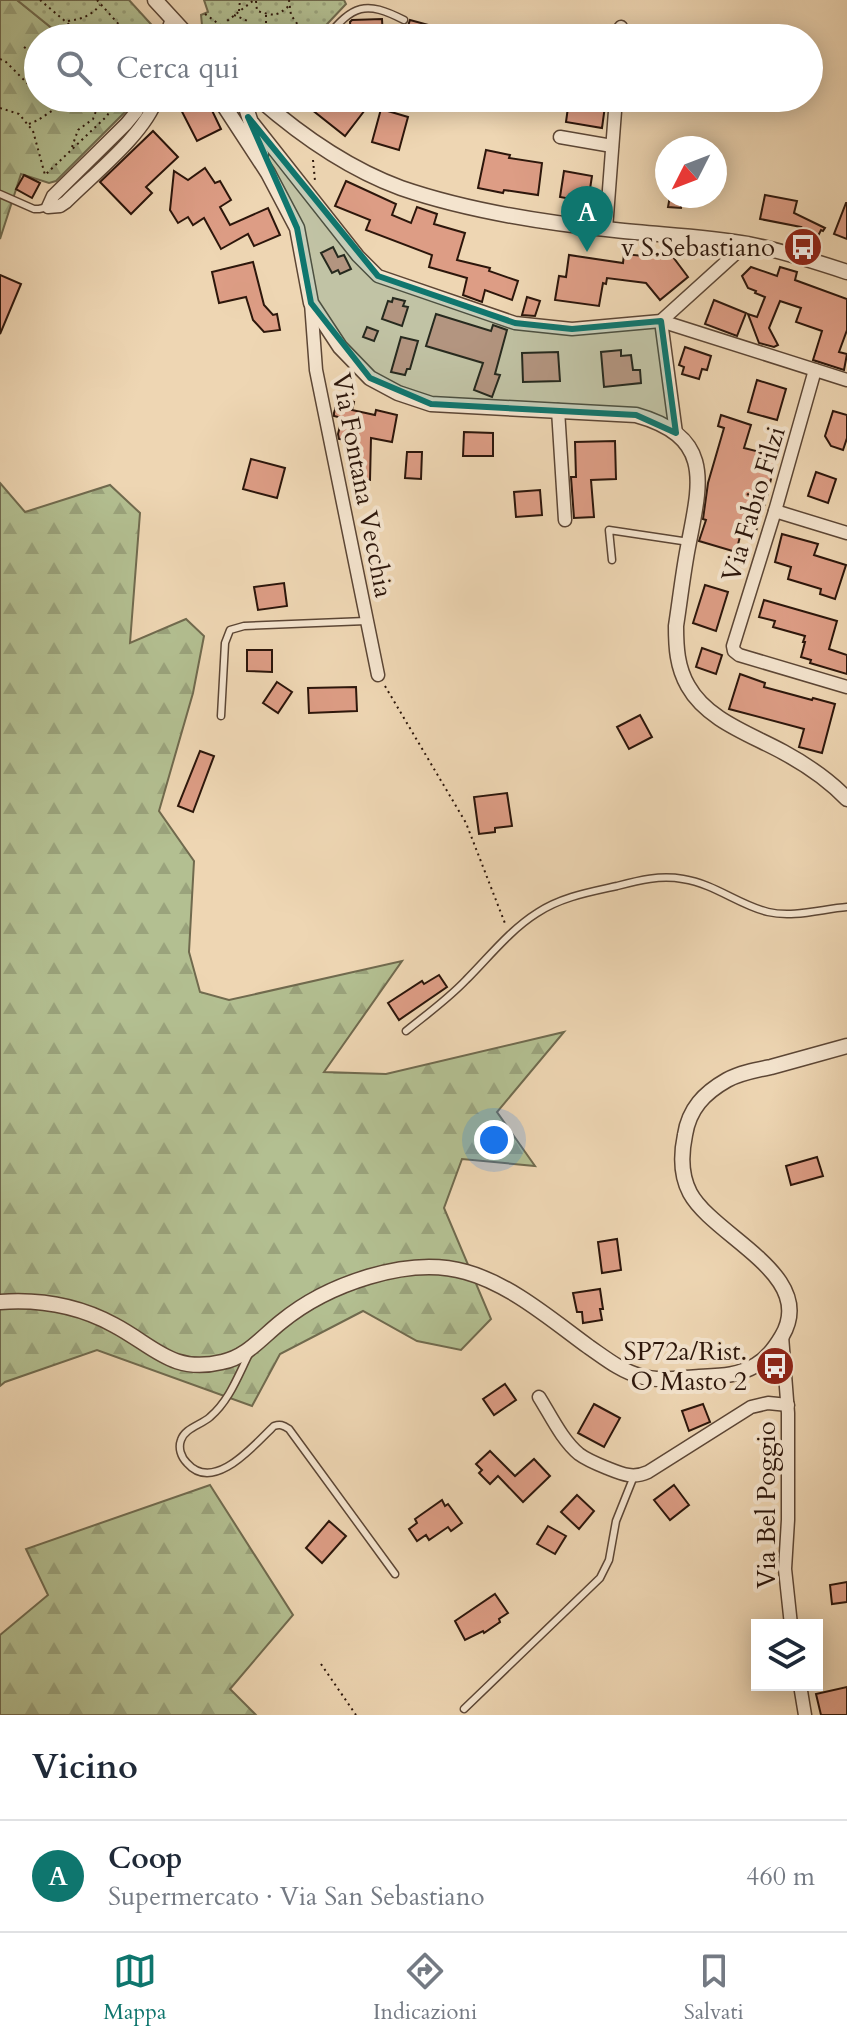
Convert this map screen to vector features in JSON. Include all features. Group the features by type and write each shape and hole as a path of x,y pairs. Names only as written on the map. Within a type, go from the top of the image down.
{"street":[{"path":"155,0 176,24"},
{"path":"169,0 170,24"},
{"path":"136,112 53,196 48,207 66,202 135,135 151,112"},
{"path":"228,112 268,173 297,228 311,303 340,347 370,378 398,393 431,404 636,415 651,419 676,433 691,451 699,473 676,626 678,659 688,686 702,705 716,716 821,774 847,799"},
{"path":"247,112 268,173"},
{"path":"248,117 251,112"},
{"path":"276,112 318,144 365,171 398,187 441,200 494,213 746,244 802,257 847,272"},
{"path":"606,229 615,112"},
{"path":"248,117 378,276 515,323 572,329 661,321 847,380"},
{"path":"560,137 612,146"},
{"path":"661,321 746,244"},
{"name":"Via Fontana Vecchia","path":"311,303 316,370 378,675"},
{"path":"661,321 676,433"},
{"name":"Via Fabio Filzi","path":"815,370 733,644 734,651 739,655 847,687"},
{"path":"558,410 565,520"},
{"path":"775,511 847,533"},
{"path":"0,1302 42,1301 100,1318 170,1360 197,1365 232,1359 252,1348 296,1311 332,1291 407,1268 446,1267 491,1281 632,1373 664,1379 737,1374 772,1352 788,1323 789,1302 771,1270 702,1210 687,1186 682,1152 690,1114 704,1096 735,1076 847,1046"},
{"name":"Via Bel Poggio","path":"782,1336 788,1405 785,1569 790,1619"},
{"path":"539,1397 579,1454 618,1473 634,1476 648,1472 751,1407 768,1403 788,1405"},
{"path":"801,1691 805,1715"}],"lane":[{"path":"338,24 361,9 381,8 404,20"},
{"path":"0,194 34,209 48,207"},
{"path":"612,560 609,530 689,542"},
{"path":"221,716 225,640 234,628 368,621"},
{"path":"406,1031 453,993 536,913 565,899 596,890 653,878 693,881 770,913 847,907"},
{"path":"252,1348 228,1396 210,1418 182,1436 182,1456 196,1470 222,1470 232,1465 274,1426 284,1426 395,1574"},
{"path":"464,1709 600,1578 609,1560 616,1521 634,1476"}],"path":[{"path":"40,0 69,24"},
{"path":"97,0 118,24"},
{"path":"239,11 240,0"},
{"path":"226,24 255,0 257,11 274,16 290,5"},
{"path":"289,0 291,15 297,23 302,20"},
{"path":"66,21 82,19 93,13 100,4"},
{"path":"265,13 266,24"},
{"path":"205,14 218,24"},
{"path":"234,15 250,22"},
{"path":"0,59 24,80"},
{"path":"0,108 19,114 33,131 45,175 109,112"},
{"path":"27,124 50,112"},
{"path":"71,150 78,130 93,119 96,112"},
{"path":"305,190 315,181 313,156 318,144"},
{"path":"378,675 466,823 510,935"},
{"path":"321,1664 356,1715"}],"highlighted area":[{"path":"248,117 378,276 515,323 572,329 661,321 676,433 636,415 431,404 370,378 311,303 297,228"}],"green space":[{"path":"0,0 17,0 47,24 24,24 24,112 125,112 56,181 49,183 21,174 0,239"},
{"path":"17,0 129,0 151,24 47,24"},
{"path":"204,0 344,0 346,4 327,24 202,24 201,15 208,12"},
{"path":"0,483 25,512 110,485 140,513 130,643 186,619 204,636 193,693 159,811 194,861 189,952 200,992 229,1000 402,961 324,1072 386,1074 564,1032 497,1112 535,1166 462,1159 444,1208 491,1319 461,1350 417,1341 363,1311 280,1354 252,1406 97,1350 0,1386"},
{"path":"210,1485 293,1615 230,1689 256,1715 0,1715 0,1635 48,1595 26,1549"}],"building":[{"path":"382,19 382,24 350,24 352,20"},
{"path":"182,112 213,112 221,129 197,141"},
{"path":"315,112 363,112 345,136"},
{"path":"380,112 408,117 399,150 372,142"},
{"path":"567,112 604,112 602,128 566,122"},
{"path":"153,131 178,157 146,187 152,193 131,214 100,182"},
{"path":"486,150 510,155 509,158 542,163 538,195 478,188"},
{"path":"205,168 215,183 220,181 231,200 220,207 230,225 268,208 280,235 254,246 248,234 221,249 204,218 193,225 188,217 178,223 170,210 174,171 188,180"},
{"path":"564,171 592,176 588,202 560,197"},
{"path":"24,175 40,183 32,198 16,189"},
{"path":"346,181 396,204 392,215 411,223 417,207 437,214 434,224 465,233 457,260 490,268 489,271 518,281 512,300 485,290 482,302 463,295 467,278 429,267 432,255 366,230 370,220 335,206"},
{"path":"765,195 797,201 794,213 825,228 813,246 795,238 801,227 760,219"},
{"path":"847,203 847,239 834,234"},
{"path":"333,247 338,257 344,255 351,269 340,274 338,270 332,273 321,253"},
{"path":"670,253 688,277 660,300 646,283 607,278 606,284 603,283 599,306 555,300 559,276 566,277 569,255 623,263 624,254 664,258"},
{"path":"253,262 264,305 273,315 277,314 280,330 264,332 253,320 246,297 219,303 212,272"},
{"path":"751,267 777,276 780,267 797,272 795,280 847,299 847,330 839,352 847,354 844,370 813,360 822,331 796,322 801,308 780,301 769,328 778,345 774,347 759,343 748,314 757,317 765,297 748,288 742,276"},
{"path":"0,275 21,284 0,334"},
{"path":"527,297 540,301 535,316 522,315"},
{"path":"393,298 405,301 403,306 408,307 402,326 382,319 388,301 392,302"},
{"path":"714,300 746,313 737,336 705,324"},
{"path":"436,314 491,331 493,325 507,330 495,374 500,375 492,397 474,390 483,363 426,346"},
{"path":"367,327 378,331 374,341 363,337"},
{"path":"401,337 418,341 410,369 405,375 391,372"},
{"path":"685,347 711,356 707,370 702,369 699,379 682,374 684,367 679,365"},
{"path":"621,350 621,356 631,355 633,370 640,370 641,383 604,387 601,352"},
{"path":"558,352 560,381 523,382 522,353"},
{"path":"757,380 786,389 777,420 748,412"},
{"path":"339,397 354,402 352,410 375,415 376,410 397,415 392,442 371,438 370,480 350,480 351,441 339,439 342,418 334,416"},
{"path":"833,411 847,415 847,438 843,450 831,446 825,436"},
{"path":"721,415 751,425 744,448 776,456 755,534 742,529 736,552 699,541 706,520 703,519 708,483 724,428 718,426"},
{"path":"464,432 493,433 493,456 463,456"},
{"path":"615,441 616,479 591,480 594,517 574,518 571,477 576,477 575,442"},
{"path":"407,452 422,452 421,479 405,478"},
{"path":"251,459 285,468 277,498 243,489"},
{"path":"816,472 836,479 828,503 808,496"},
{"path":"540,490 542,515 516,517 514,492"},
{"path":"782,534 818,544 814,555 846,565 835,599 820,594 821,589 788,579 791,567 775,562"},
{"path":"284,583 287,606 258,610 254,587"},
{"path":"705,585 728,592 716,631 693,623"},
{"path":"764,600 837,621 829,649 847,655 847,674 810,663 811,660 801,657 805,636 773,627 775,621 759,617"},
{"path":"702,648 722,655 716,674 696,667"},
{"path":"247,650 272,650 272,672 247,671"},
{"path":"740,674 765,683 764,687 835,704 822,753 799,747 804,729 729,709"},
{"path":"277,682 292,692 278,713 263,703"},
{"path":"356,687 357,711 309,713 308,688"},
{"path":"640,715 652,737 629,749 617,727"},
{"path":"200,751 214,756 193,812 178,806"},
{"path":"507,793 512,826 479,834 474,797"},
{"path":"439,975 447,987 399,1020 388,1003 422,981 424,984"},
{"path":"817,1157 823,1176 791,1185 786,1166"},
{"path":"617,1239 621,1270 602,1273 598,1242"},
{"path":"600,1289 602,1320 583,1323 582,1312 577,1312 573,1293"},
{"path":"505,1384 516,1400 494,1415 483,1399"},
{"path":"594,1404 620,1418 604,1447 578,1433"},
{"path":"703,1404 710,1422 689,1431 682,1411"},
{"path":"490,1451 515,1476 534,1459 550,1476 523,1502 498,1476 490,1484 479,1473 482,1470 476,1464"},
{"path":"674,1485 689,1505 670,1520 654,1500"},
{"path":"577,1495 594,1511 579,1529 561,1512"},
{"path":"442,1500 462,1523 451,1531 448,1527 429,1540 426,1535 417,1541 409,1529 417,1523 415,1519"},
{"path":"329,1521 346,1536 322,1563 306,1548"},
{"path":"548,1526 566,1536 555,1554 537,1544"},
{"path":"847,1582 847,1602 832,1604 830,1585"},
{"path":"495,1594 508,1613 484,1633 465,1640 455,1621"},
{"path":"847,1687 847,1715 821,1715 816,1694"}],"place":[{"name":"v S.Sebastiano","path":"803,247"},
{"name":"Coop","path":"587,252"},
{"name":"SP72a/Rist. O Masto 2","path":"775,1366"}]}
